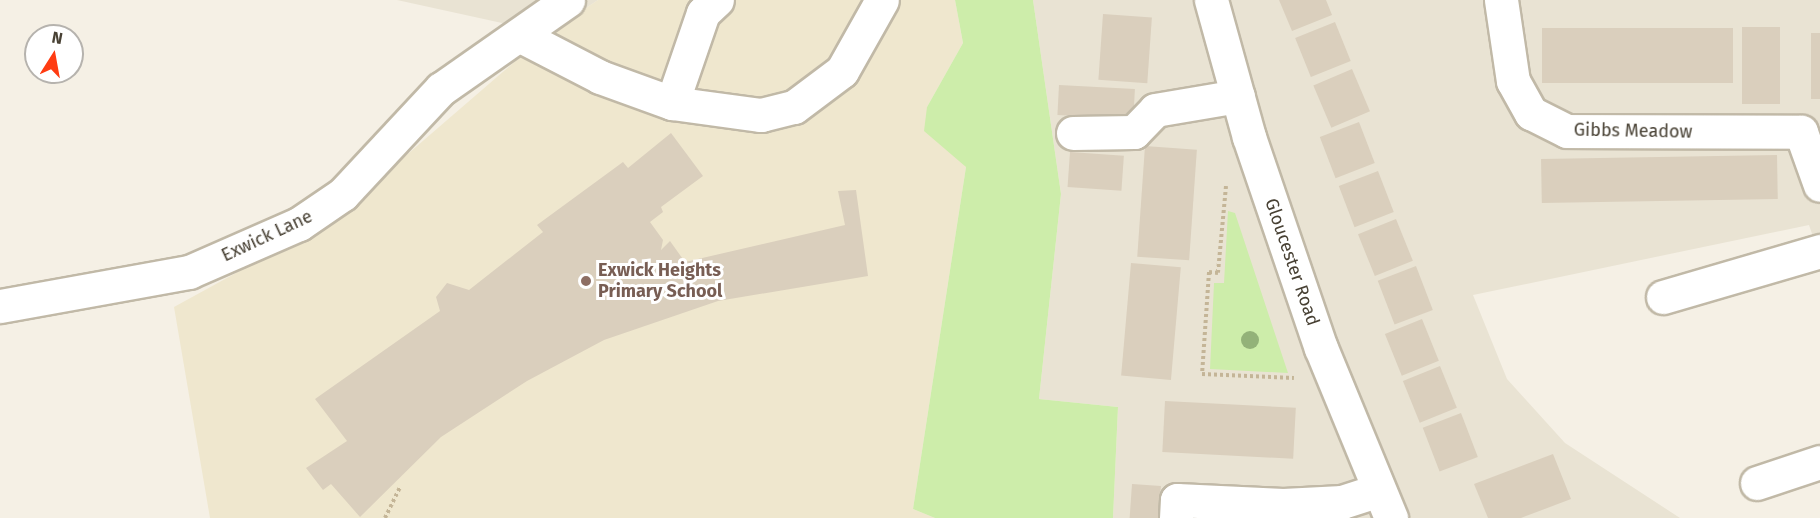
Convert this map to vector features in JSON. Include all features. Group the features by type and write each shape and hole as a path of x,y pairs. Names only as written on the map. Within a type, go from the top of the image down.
{"street":[{"name":"Exwick Lane","path":"0,306 189,272 299,224 343,194 441,89 521,36 568,0"},
{"path":"672,103 698,24 717,0"},
{"path":"521,36 600,77 672,103 761,115 794,107 842,70 882,0"},
{"name":"Gloucester Road","path":"1211,0 1249,137 1332,379 1383,504"},
{"name":"Gibbs Meadow","path":"1501,0 1513,81 1531,113 1567,131 1810,132 1820,184"},
{"path":"1073,133 1134,132 1155,110 1238,96"},
{"path":"1662,297 1820,251"},
{"path":"1757,483 1820,462"},
{"path":"1176,518 1177,500 1283,505 1342,502 1383,504"}],"path":[{"path":"1249,137 1232,165 1225,192 1218,273 1209,272 1202,374 1332,379"},
{"path":"385,518 400,487"}],"shaded area":[{"path":"397,0 598,0 548,33"},
{"name":"Exwick Heights Primary School","path":"598,0 955,0 963,43 927,107 966,167 913,509 935,518 210,518 174,307 269,255 373,184 548,33"},
{"path":"1033,0 1820,0 1820,257 1809,225 1473,295 1507,379 1565,443 1680,518 1113,518 1118,407 1039,399 1061,194"}],"green space":[{"path":"955,0 1033,0 1061,194 1039,399 1118,407 1113,518 935,518 913,509 966,167 924,131 927,107 963,43"},
{"path":"1228,211 1235,213 1288,373 1210,369 1214,283 1224,283"}],"building":[{"path":"1279,0 1326,0 1332,15 1292,31"},
{"path":"1103,14 1152,17 1147,83 1098,80"},
{"path":"1335,22 1351,61 1311,77 1295,38"},
{"path":"1742,27 1780,27 1780,104 1742,104"},
{"path":"1542,28 1733,28 1733,83 1542,83"},
{"path":"1811,33 1820,33 1820,99 1811,99"},
{"path":"1352,69 1370,111 1331,128 1313,85"},
{"path":"1059,85 1135,89 1133,119 1057,115"},
{"path":"1359,122 1375,163 1336,178 1320,137"},
{"path":"671,133 703,176 661,207 663,212 650,222 663,240 661,250 670,241 685,262 845,225 838,191 856,190 868,276 718,301 604,340 527,381 441,437 360,517 331,484 323,490 306,468 347,441 315,399 440,311 436,297 447,283 469,290 543,232 537,225 623,162 628,168"},
{"path":"1145,146 1197,150 1189,260 1137,257"},
{"path":"1070,152 1124,156 1121,191 1068,187"},
{"path":"1777,155 1778,199 1542,203 1541,159"},
{"path":"1378,171 1394,212 1355,227 1339,186"},
{"path":"1396,219 1413,261 1375,276 1358,234"},
{"path":"1131,263 1181,267 1171,380 1121,376"},
{"path":"1416,266 1433,310 1395,325 1378,281"},
{"path":"1422,319 1439,361 1402,376 1385,334"},
{"path":"1440,366 1457,408 1420,423 1403,381"},
{"path":"1165,401 1296,408 1293,459 1162,452"},
{"path":"1461,413 1478,457 1440,472 1423,428"},
{"path":"1553,454 1571,499 1521,518 1488,518 1474,484"},
{"path":"1132,484 1161,486 1159,518 1130,518"}],"place":[{"name":"Exwick Heights Primary School","path":"586,281"}]}
